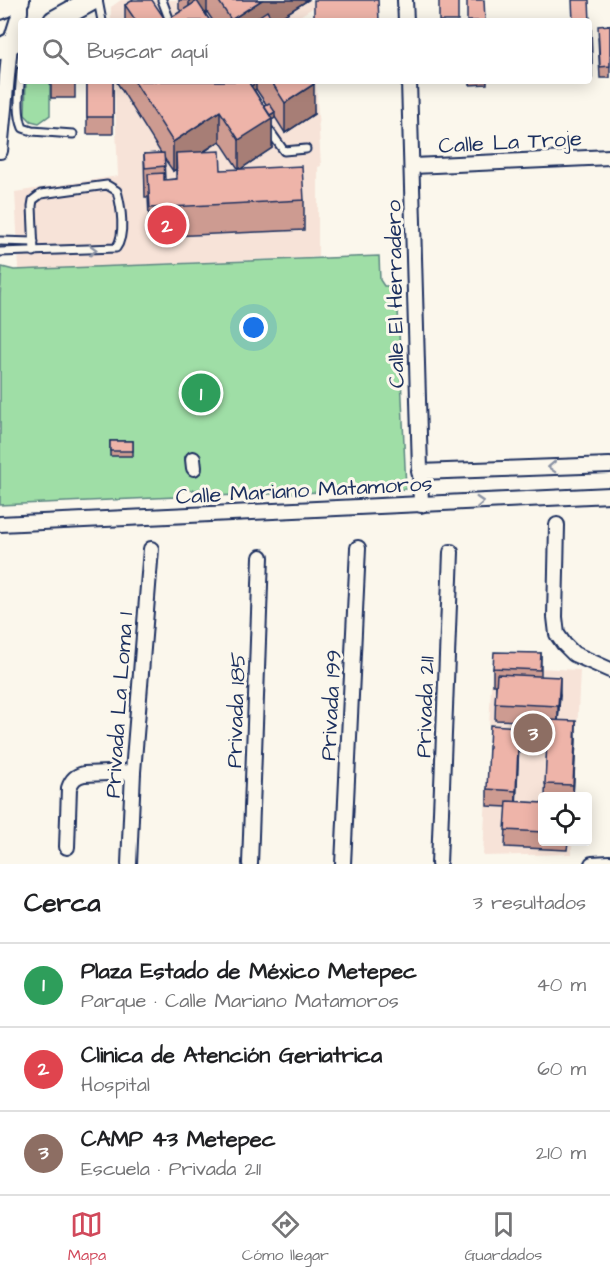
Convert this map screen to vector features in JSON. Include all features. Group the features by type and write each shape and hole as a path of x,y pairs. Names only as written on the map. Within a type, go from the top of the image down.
{"street":[{"path":"0,9 20,0 19,18"},
{"path":"59,18 92,0"},
{"path":"405,0 406,18"},
{"path":"0,151 10,43 18,20"},
{"name":"Calle El Herradero","path":"409,84 421,505"},
{"name":"Calle La Troje","path":"413,166 610,157"},
{"path":"419,472 610,465"},
{"name":"Calle Mariano Matamoros","path":"0,524 610,495"},
{"path":"557,525 555,617 558,634 574,654 610,670"},
{"name":"Privada 199","path":"343,864 358,548"},
{"name":"Privada La Loma 1","path":"129,864 151,549"},
{"name":"Privada 211","path":"440,864 451,552"},
{"name":"Privada 185","path":"250,864 261,556"},
{"path":"67,847 69,788 72,781 84,774 134,772"},
{"path":"592,864 610,863"}],"lane":[{"path":"98,0 101,18"},
{"path":"162,0 169,18"},
{"path":"21,84 20,121 23,128 32,131 73,134"},
{"path":"264,122 284,151 306,149"},
{"path":"0,252 34,252 116,248 120,243 121,235 117,191 107,185 41,194 36,197 32,206 34,252"},
{"path":"0,241 34,242"}],"shaded area":[{"path":"121,0 313,0 314,7 297,18 111,18 111,7"},
{"path":"114,84 316,84 321,166 318,167 318,257 19,270 15,192 118,176"},
{"path":"492,666 580,670 574,792 538,792 538,846 572,846 572,854 483,856"}],"green space":[{"path":"26,84 50,84 50,115 39,123 31,121 25,115"},
{"path":"379,256 380,280 384,286 397,286 406,489 211,496 207,489 180,491 176,497 0,505 2,267 14,270"}],"building":[{"path":"133,0 152,0 164,18 134,18 125,5"},
{"path":"218,0 262,0 234,18 230,18"},
{"path":"314,0 378,0 379,18 314,18"},
{"path":"439,0 458,0 458,18 439,18"},
{"path":"467,0 484,0 485,18 467,18"},
{"path":"572,0 589,0 590,18 573,18"},
{"path":"197,1 208,18 171,18"},
{"path":"267,11 271,18 256,18"},
{"path":"610,25 610,66 600,67 598,26"},
{"path":"87,84 113,84 113,117 87,117"},
{"path":"136,84 250,84 272,119 239,140 220,111 173,142"},
{"path":"273,84 314,84 285,103"},
{"path":"269,103 275,112 270,115 264,106"},
{"path":"220,151 221,170 302,166 304,200 150,208 148,174 164,173 164,180 177,179 176,153"},
{"path":"164,153 165,166 145,168 144,154"},
{"path":"110,441 133,441 133,451 110,451"},
{"path":"494,652 541,653 540,670 493,668"},
{"path":"497,674 560,677 558,706 495,703"},
{"path":"548,720 576,721 573,785 545,784"},
{"path":"490,725 519,727 516,791 487,789"},
{"path":"507,801 538,803 538,832 505,830"}],"place":[{"name":"Clinica de Atención Geriatrica","path":"167,225"},
{"name":"Plaza Estado de México Metepec","path":"201,393"},
{"name":"CAMP 43 Metepec","path":"533,733"}]}
